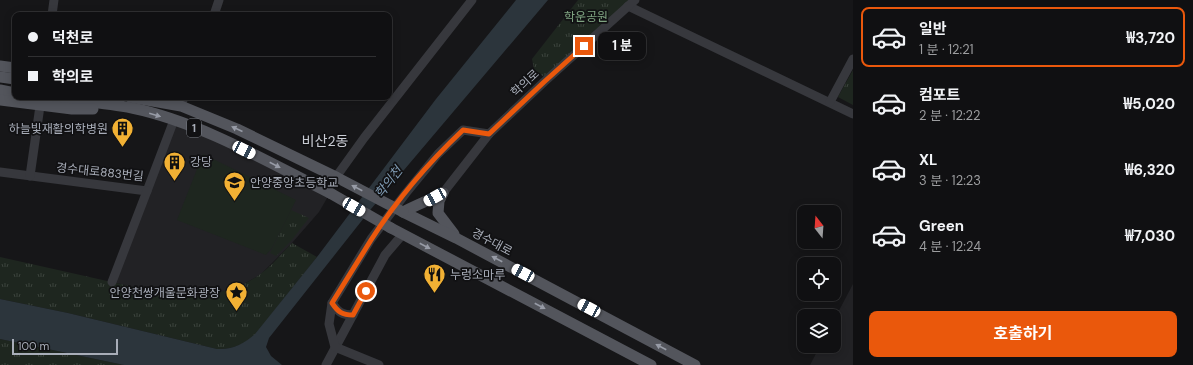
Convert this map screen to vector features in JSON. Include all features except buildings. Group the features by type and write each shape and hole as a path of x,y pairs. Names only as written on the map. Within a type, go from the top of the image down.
{"main road":[{"path":"0,66 12,68"},
{"path":"0,77 12,79"},
{"path":"0,90 12,92"},
{"path":"0,100 44,101"},
{"name":"1","path":"162,100 183,102 336,177 403,212"},
{"path":"173,100 183,102"},
{"name":"1","path":"44,101 72,109 132,108 174,120 230,143 330,193 390,228 638,362 651,365"},
{"path":"403,212 416,205 427,202 443,193"},
{"path":"443,193 439,201 438,213 456,238"},
{"name":"경수대로","path":"403,212 456,238 695,365"}],"street":[{"path":"52,12 54,0"},
{"path":"215,12 219,0"},
{"path":"336,177 364,138 472,0"},
{"name":"학의로","path":"443,193 489,134 635,0"},
{"path":"628,6 853,114"},
{"path":"830,102 853,59"},
{"path":"30,176 44,101"},
{"name":"경수대로883번길","path":"0,172 147,190 174,120"},
{"path":"335,347 329,324 332,303 372,239 406,193 438,154 463,130 489,134"},
{"path":"112,282 147,190"},
{"path":"328,361 385,255 403,234"},
{"path":"332,303 338,312 346,315 353,315"},
{"path":"335,347 379,365"}],"shaded area":[{"name":"안양중앙초등학교","path":"174,120 330,193 319,212 292,243 260,275 238,287 212,295 183,298 112,282"},
{"path":"853,284 853,365 810,365 816,353 841,353 840,309"}],"green space":[{"name":"학운공원","path":"578,0 632,0 544,77 534,69 532,59"},
{"path":"853,70 853,105 838,97"},
{"path":"203,154 296,200 272,248 266,255 177,220"},
{"path":"291,210 309,218 291,241 276,256 270,253"},
{"path":"292,243 317,257 255,335 242,344 228,348 217,349 68,313 0,299 0,257 183,298 223,291 242,285 268,268"},
{"path":"0,339 124,365 0,365"}],"water":[{"name":"학의천","path":"516,0 548,0 371,209 269,338 266,347 271,356 282,365 124,365 0,339 0,299 68,313 217,349 238,346 247,341 255,334 317,257 436,99"}],"place":[{"name":"하늘빛재활의학병원","path":"123,148"},
{"name":"강당","path":"174,182"},
{"name":"안양중앙초등학교","path":"234,202"},
{"name":"누렁소마루","path":"435,294"},
{"name":"안양천쌍개울문화광장","path":"236,312"}],"district":[{"name":"비산2동","path":"325,141"}],"route":[{"path":"366,291 353,315 346,315 338,312 332,303 372,239 406,193 438,154 463,130 489,134 584,46"}]}
